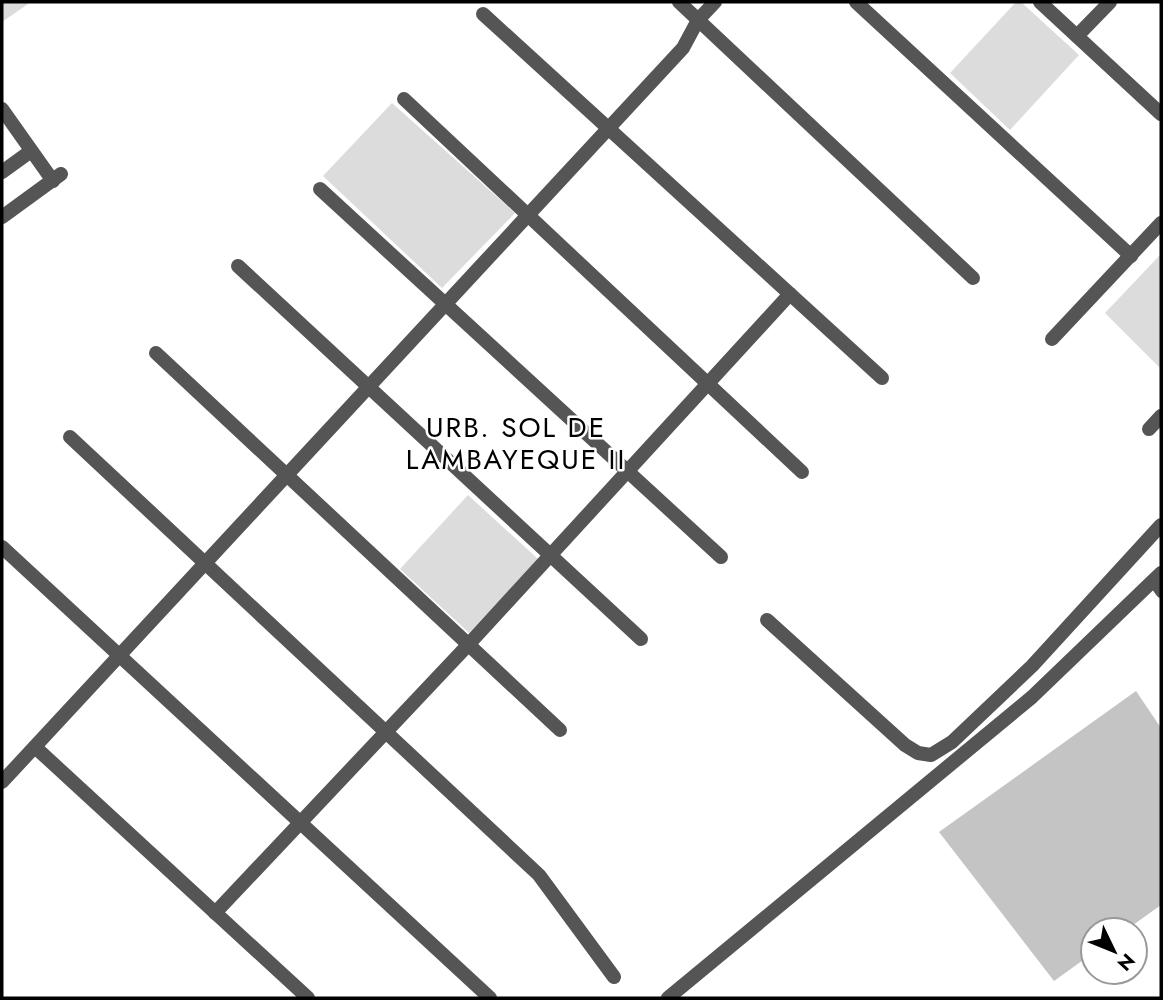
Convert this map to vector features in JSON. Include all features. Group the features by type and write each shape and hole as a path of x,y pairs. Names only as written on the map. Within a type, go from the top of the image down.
{"street":[{"path":"678,2 973,278"},
{"path":"2,782 683,48 698,20 715,2"},
{"path":"856,2 1130,256"},
{"path":"1040,2 1161,114"},
{"path":"1077,36 1110,2"},
{"path":"483,14 882,378"},
{"path":"404,99 802,472"},
{"path":"2,109 31,151 57,178 2,217"},
{"path":"2,172 31,151"},
{"path":"320,189 721,557"},
{"path":"1052,339 1161,223"},
{"path":"238,266 640,639"},
{"path":"215,913 468,645 790,294"},
{"path":"156,353 560,730"},
{"path":"1149,429 1161,416"},
{"path":"70,437 387,730 539,875 614,977"},
{"path":"767,620 905,745 918,753 931,755 952,741 1032,666 1161,525"},
{"path":"2,547 490,998"},
{"path":"668,998 1032,697 1159,583"},
{"path":"35,747 308,998"}],"shaded area":[{"path":"2,2 31,2 2,22"},
{"path":"1016,2 1021,2 1079,55 1010,130 950,73"},
{"path":"392,103 515,213 442,288 323,176"},
{"path":"1161,254 1161,369 1105,313"},
{"path":"468,495 538,559 469,633 400,569"}],"building":[{"path":"1136,691 1161,728 1161,905 1146,916 1079,916 1079,963 1054,981 939,832"}],"district":[{"name":"URB. SOL DE LAMBAYEQUE II","path":"516,443"}]}
